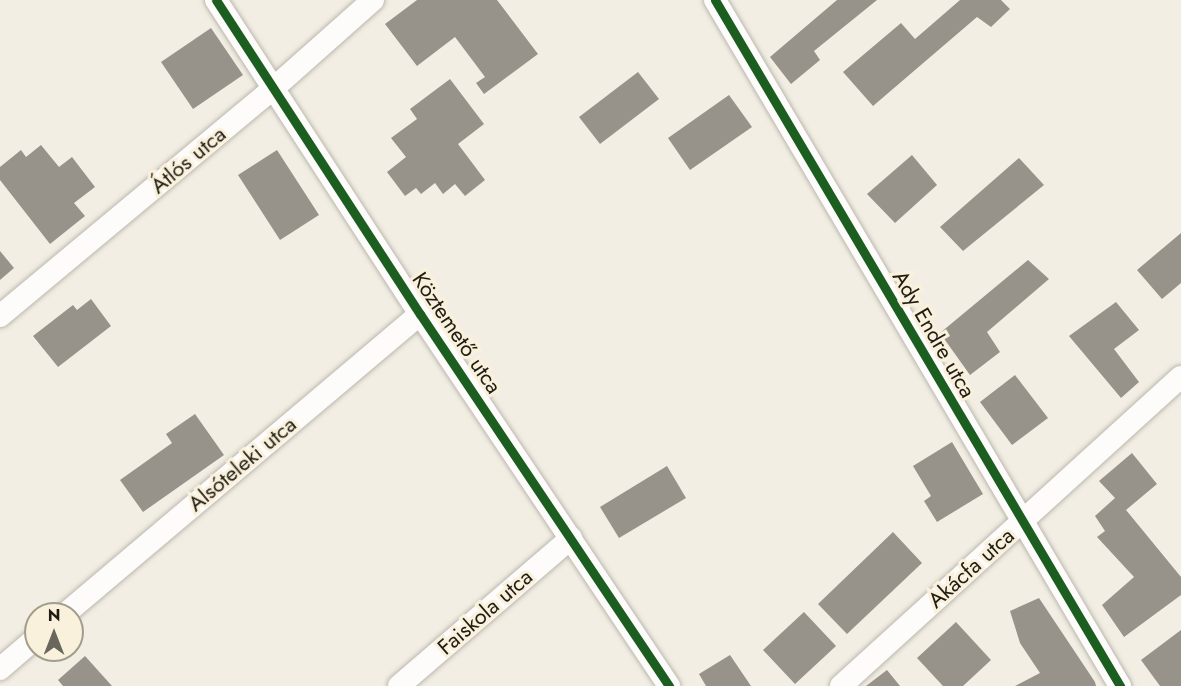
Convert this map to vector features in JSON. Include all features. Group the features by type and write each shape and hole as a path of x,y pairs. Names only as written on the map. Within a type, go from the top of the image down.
{"street":[{"name":"Köztemető utca","path":"216,0 275,87 420,314 669,686"},
{"name":"Átlós utca","path":"0,316 275,87 373,0"},
{"name":"Ady Endre utca","path":"715,0 1120,686"},
{"name":"Alsóteleki utca","path":"79,602 420,314"},
{"name":"Akácfa utca","path":"841,686 1181,377"},
{"name":"Faiskola utca","path":"399,686 571,538"},
{"path":"0,669 24,648"}],"building":[{"path":"417,0 497,0 538,54 484,94 476,83 485,77 455,37 417,66 385,24"},
{"path":"837,0 877,0 814,51 820,60 791,84 770,57"},
{"path":"960,0 1001,0 1010,9 991,27 977,17 873,106 843,72 901,23 915,39"},
{"path":"211,28 243,75 193,109 161,62"},
{"path":"638,72 659,99 600,144 579,117"},
{"path":"450,79 484,124 458,144 485,180 465,196 455,184 443,194 435,183 421,194 416,188 405,196 387,172 406,157 391,138 417,119 410,109"},
{"path":"729,95 752,127 690,170 668,138"},
{"path":"41,145 59,167 72,157 95,187 74,203 85,216 50,244 0,180 0,167 21,150 26,157"},
{"path":"277,150 319,215 280,240 238,175"},
{"path":"912,155 937,185 895,223 867,194"},
{"path":"1019,158 1044,185 963,251 940,227"},
{"path":"1181,233 1181,283 1162,299 1137,270"},
{"path":"0,251 14,268 0,280"},
{"path":"1028,260 1049,279 987,332 1000,352 970,375 940,333"},
{"path":"91,299 111,326 58,367 33,336 73,305 77,310"},
{"path":"1116,302 1139,330 1114,349 1139,382 1121,398 1069,336"},
{"path":"1015,375 1048,418 1012,445 980,402"},
{"path":"195,414 224,455 143,512 120,480 172,443 166,434"},
{"path":"952,442 983,494 937,522 924,501 931,496 913,466"},
{"path":"1132,453 1157,484 1126,510 1181,577 1181,595 1124,637 1102,605 1134,577 1097,537 1105,531 1095,516 1115,498 1099,481"},
{"path":"667,466 686,498 619,538 600,507"},
{"path":"893,532 922,563 847,634 818,604"},
{"path":"1039,598 1096,686 1015,686 1040,673 1020,643 1010,611"},
{"path":"804,612 836,646 795,684 763,650"},
{"path":"956,622 991,660 963,686 943,686 917,658"},
{"path":"1181,630 1181,686 1160,686 1141,660"},
{"path":"730,655 751,686 706,686 699,674"},
{"path":"84,657 112,686 63,686 58,680 78,662 84,662"},
{"path":"887,670 900,686 866,686"}],"cycle path":[{"path":"216,0 420,314 669,686"},
{"path":"715,0 1120,686"}]}
